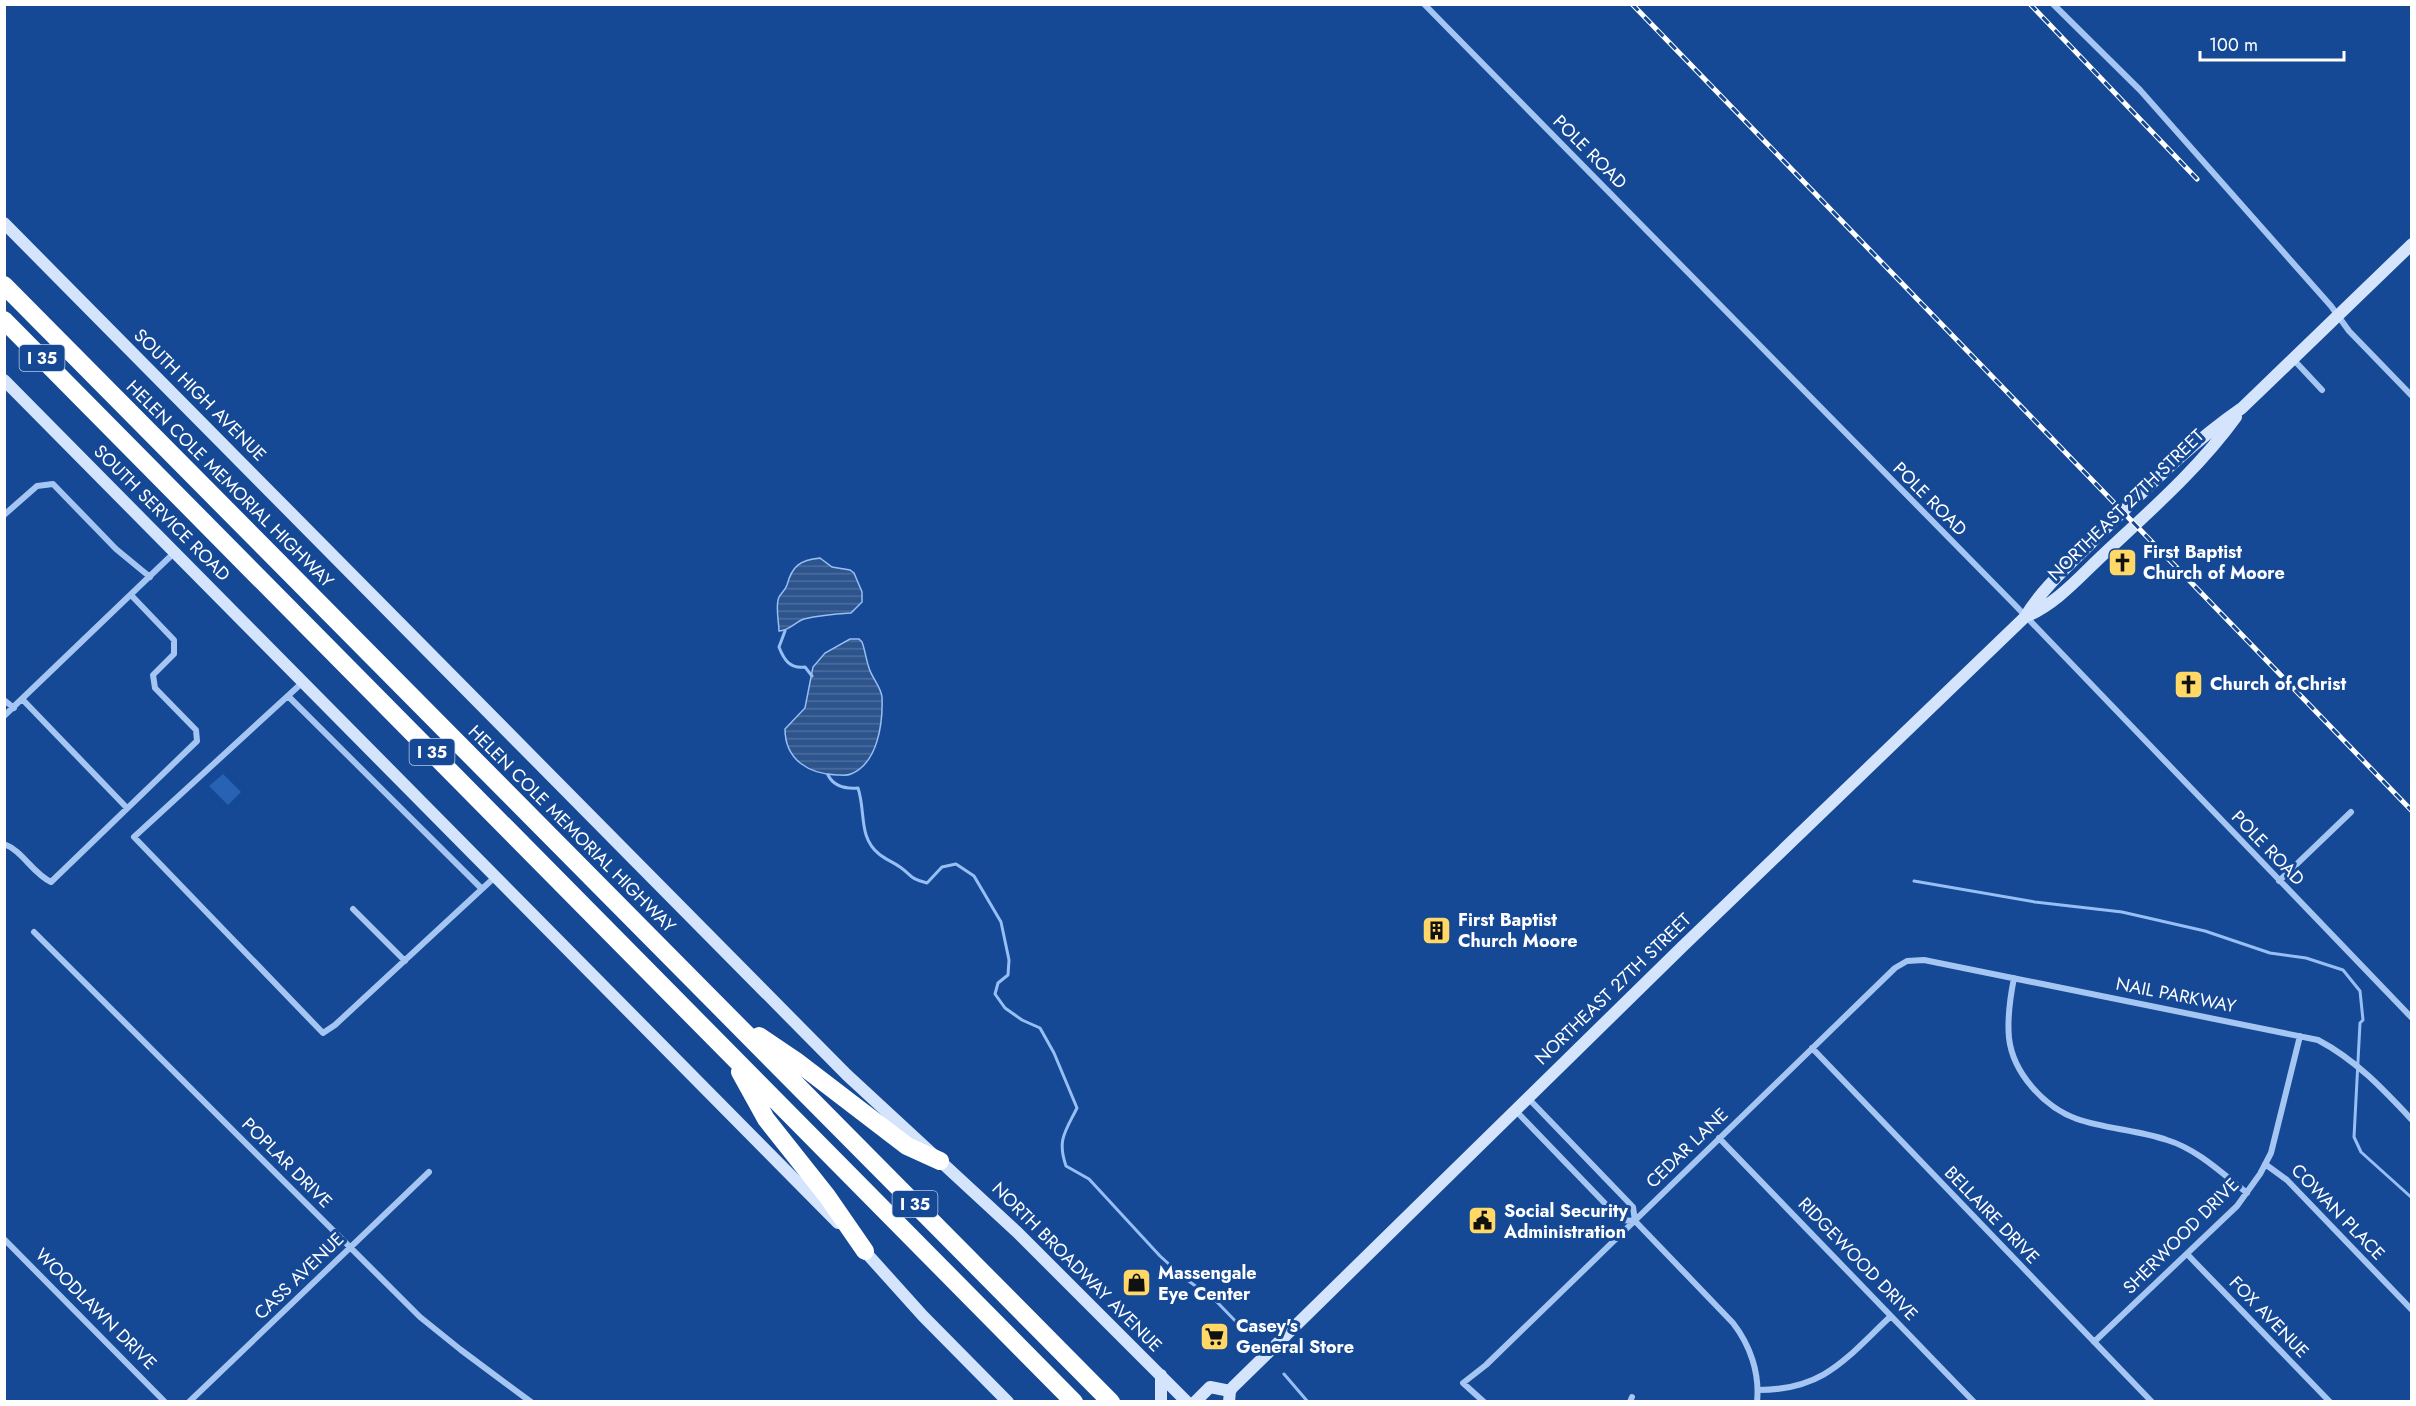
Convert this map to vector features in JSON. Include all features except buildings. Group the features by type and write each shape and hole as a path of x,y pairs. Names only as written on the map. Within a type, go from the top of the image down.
{"highway":[{"name":"HELEN COLE MEMORIAL HIGHWAY","path":"4,285 1109,1399"},
{"name":"I 35","path":"4,320 1074,1401"},
{"path":"4,335 79,396"},
{"path":"723,1011 796,1060 907,1146 940,1161"},
{"path":"727,1050 766,1119 827,1196 865,1251"}],"main road":[{"name":"SOUTH HIGH AVENUE","path":"4,223 847,1074 940,1161"},
{"name":"NORTHEAST 27TH STREET","path":"1195,1401 1209,1387 1230,1396 1528,1097 2025,617 2035,600 2132,503 2211,430 2242,408 2412,244"},
{"name":"SOUTH SERVICE ROAD","path":"4,380 783,1166 865,1251 923,1316 1008,1401"},
{"name":"NORTHEAST 27TH STREET","path":"2025,617 2043,610 2124,535 2221,438 2242,408"},
{"name":"NORTH BROADWAY AVENUE","path":"940,1161 1017,1232 1187,1401"},
{"path":"1161,1375 1161,1401"}],"street":[{"name":"POLE ROAD","path":"1424,4 2025,617 2412,1018"},
{"path":"2053,4 2140,90 2338,315 2349,331 2412,396"},
{"path":"2293,359 2322,390"},
{"path":"4,514 37,486 53,484 116,549 150,577"},
{"path":"4,716 175,552"},
{"path":"4,844 11,846 42,878 51,882 197,741 196,730 155,688 153,675 174,654 174,640 131,595"},
{"path":"304,681 134,837 323,1033 335,1025 496,876"},
{"path":"288,696 482,889"},
{"path":"4,700 14,708"},
{"path":"23,700 127,808"},
{"path":"2279,881 2351,812"},
{"path":"353,909 405,961"},
{"name":"POPLAR DRIVE","path":"34,932 428,1324 531,1401"},
{"name":"NAIL PARKWAY","path":"1907,961 1924,960 2318,1041 2351,1060 2374,1080 2412,1120"},
{"name":"CEDAR LANE","path":"1484,1401 1463,1383 1486,1365 1895,968 1907,961"},
{"path":"2014,978 2008,1014 2009,1041 2018,1065 2039,1095 2057,1109 2079,1120 2181,1145 2247,1193"},
{"name":"SHERWOOD DRIVE","path":"2094,1342 2187,1254 2247,1193 2265,1164 2277,1135 2300,1036"},
{"name":"BELLAIRE DRIVE","path":"1812,1048 2152,1401"},
{"path":"1528,1097 1633,1207 1635,1221 1740,1332 1753,1364 1758,1390 1757,1401"},
{"path":"1515,1110 1622,1220 1635,1221"},
{"name":"RIDGEWOOD DRIVE","path":"1719,1138 1974,1401"},
{"name":"COWAN PLACE","path":"2265,1164 2287,1180 2412,1310"},
{"name":"CASS AVENUE","path":"189,1401 429,1172"},
{"name":"WOODLAWN DRIVE","path":"4,1239 165,1401"},
{"name":"FOX AVENUE","path":"2187,1254 2330,1401"},
{"path":"1758,1390 1797,1387 1829,1372 1854,1352 1891,1316"}],"shaded area":[{"path":"820,558 832,567 850,570 854,573 862,592 862,602 851,613 804,619 786,630 779,631 778,601 791,573 802,562"},
{"path":"850,639 859,639 862,642 870,672 881,693 880,730 873,752 860,769 848,775 817,772 794,757 786,740 785,729 805,708 813,667 825,653"},
{"path":"223,774 241,792 228,805 209,786"}],"waterway":[{"path":"785,631 779,647 783,656 795,667 805,667 812,676"},
{"path":"828,775 841,786 858,788 865,832 872,847 881,856 914,878 927,883 942,867 956,864 974,876 1001,922 1009,960 1008,975 998,983 995,994 1005,1008 1022,1020 1040,1028 1054,1053 1077,1108 1062,1143 1066,1166 1089,1179 1160,1256 1217,1302 1244,1330"},
{"path":"1914,881 2035,902 2122,912 2205,931 2270,953 2306,958 2343,970 2360,991 2363,1020 2360,1023 2354,1137 2361,1152 2412,1198"},
{"path":"1284,1374 1308,1402"}],"railway":[{"path":"1632,4 2412,811"},
{"path":"2030,4 2197,179"}],"place":[{"name":"First Baptist Church of Moore","path":"2122,562"},
{"name":"Church of Christ","path":"2189,684"},
{"name":"First Baptist Church Moore","path":"1437,930"},
{"name":"Social Security Administration","path":"1483,1221"},
{"name":"Massengale Eye Center","path":"1137,1283"},
{"name":"Casey's General Store","path":"1215,1336"}]}
